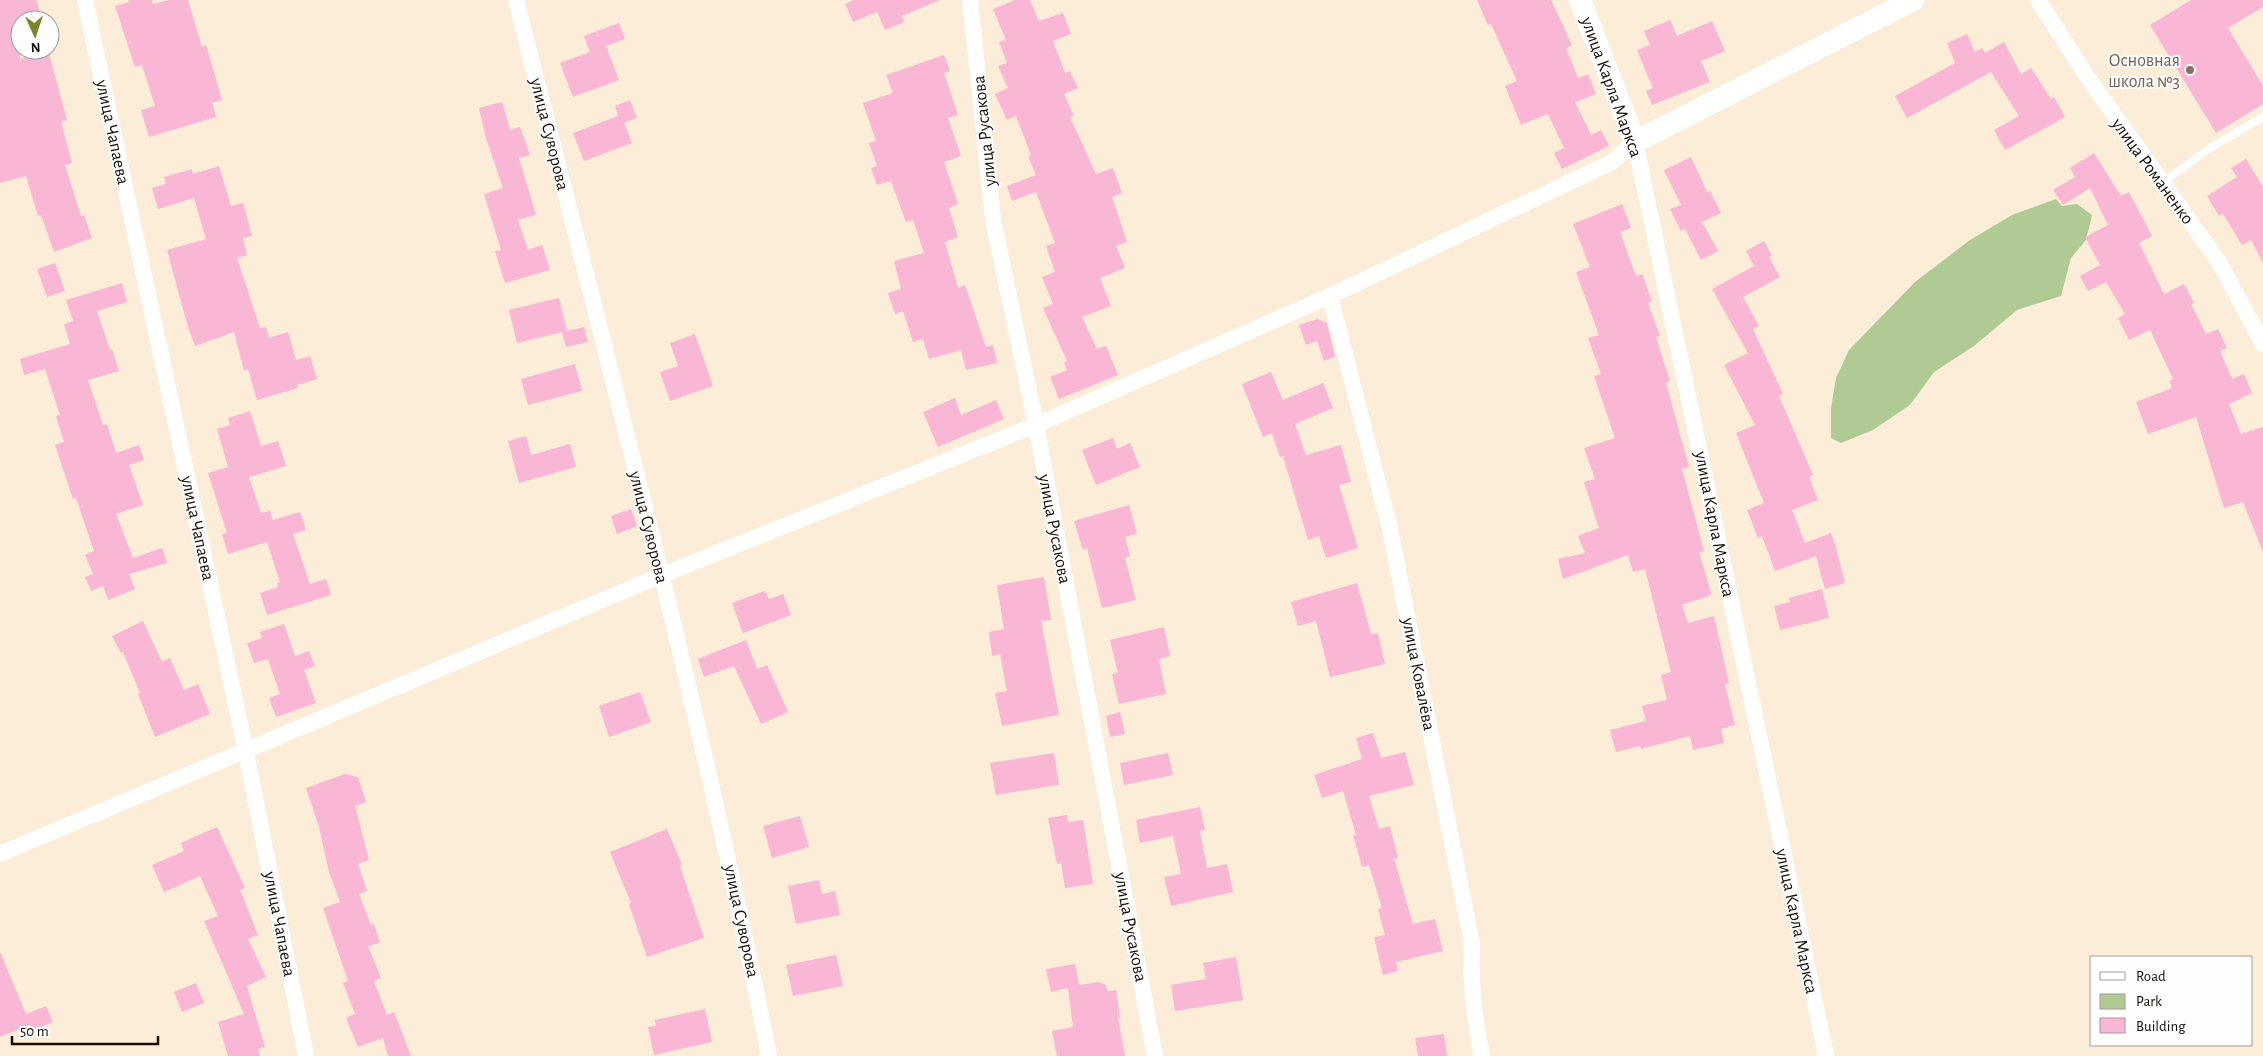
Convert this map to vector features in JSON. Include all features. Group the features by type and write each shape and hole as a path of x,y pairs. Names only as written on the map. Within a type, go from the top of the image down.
{"street":[{"name":"улица Чапаева","path":"85,0 246,752 306,1056"},
{"name":"улица Суворова","path":"516,0 662,575 670,617 694,703 736,890 769,1056"},
{"name":"улица Русакова","path":"970,0 993,220 1036,425 1155,1056"},
{"name":"улица Карла Маркса","path":"1580,0 1635,142 1826,1056"},
{"path":"0,854 246,752 662,575 1036,425 1330,296 1612,162 1635,142 1912,0"},
{"name":"улица Романенко","path":"2038,0 2088,78 2219,262 2263,344"},
{"name":"улица Ковалёва","path":"1330,296 1394,548 1472,944 1471,969 1476,1030 1482,1056"}],"lane":[{"path":"2161,183 2207,150 2263,117"}],"green space":[{"path":"2056,199 2062,206 2077,204 2092,215 2086,240 2071,258 2061,296 2017,310 1974,346 1934,372 1910,405 1873,430 1841,443 1831,438 1831,408 1836,378 1849,350 1915,282 1970,240 2012,215"}],"building":[{"path":"0,0 36,0 40,10 10,10 10,60 51,60 67,120 61,122 72,163 65,165 81,216 84,215 92,238 54,252 41,215 38,216 26,176 0,183"},
{"path":"129,0 152,0 153,4 169,0 188,0 202,47 206,45 222,100 212,103 216,117 149,137 141,110 155,106 142,65 135,67 115,6 129,2"},
{"path":"854,0 940,0 902,16 904,22 885,30 877,12 853,22 845,4"},
{"path":"1015,0 1030,0 1039,21 1063,13 1071,34 1053,41 1065,73 1070,71 1078,88 1064,94 1074,116 1070,117 1096,174 1113,168 1122,193 1112,197 1127,242 1116,246 1125,268 1100,278 1111,306 1082,317 1097,349 1106,346 1118,375 1059,399 1050,377 1067,370 1064,363 1067,361 1043,308 1053,304 1042,277 1055,272 1046,246 1055,243 1036,192 1012,201 1007,186 1036,175 1028,156 1031,155 1016,116 1007,120 995,94 1008,88 998,66 1007,63 999,42 1006,40 993,9"},
{"path":"1477,0 1551,0 1572,45 1566,48 1578,78 1588,74 1596,94 1575,102 1591,135 1601,130 1609,146 1562,169 1554,153 1564,148 1548,114 1521,125 1505,86 1517,81 1491,24 1488,25"},
{"path":"2191,0 2263,0 2263,7 2228,28 2263,86 2263,104 2216,133 2150,25"},
{"path":"1670,20 1677,36 1712,21 1725,51 1701,61 1710,82 1652,105 1646,91 1653,88 1637,50 1650,45 1644,31"},
{"path":"619,23 625,39 606,46 619,80 573,97 560,63 590,52 584,36"},
{"path":"1967,34 1975,52 1982,48 1985,53 2004,42 2021,74 2031,68 2051,99 2054,97 2065,117 2005,150 1994,130 2019,116 1991,72 1907,118 1895,96 1955,63 1947,43"},
{"path":"944,55 950,71 944,73 958,115 948,118 961,156 944,162 958,204 949,208 958,237 945,242 958,288 965,285 986,347 993,345 997,363 966,370 961,350 929,359 923,339 913,342 903,311 895,314 888,293 901,289 894,261 924,253 913,220 906,222 891,181 877,185 871,168 877,166 869,143 876,141 863,103 893,93 886,75"},
{"path":"630,100 637,118 624,123 632,143 584,161 573,133 618,116 615,106"},
{"path":"502,102 510,130 520,127 530,155 519,158 536,215 518,220 528,250 542,245 550,270 505,283 495,251 501,250 484,194 503,188 486,138 479,108"},
{"path":"2094,153 2121,196 2129,192 2152,236 2139,243 2164,294 2184,284 2194,303 2191,304 2206,334 2218,329 2227,348 2220,351 2232,379 2244,374 2252,393 2229,404 2241,434 2263,427 2263,552 2243,502 2224,508 2196,417 2148,434 2136,402 2172,388 2169,381 2173,379 2150,330 2129,340 2118,318 2125,314 2106,282 2088,291 2080,276 2100,265 2085,237 2108,225 2090,188 2063,205 2053,190 2075,177 2070,168"},
{"path":"1691,157 1707,192 1710,191 1721,213 1702,222 1718,251 1701,260 1685,229 1681,231 1670,209 1681,205 1664,170"},
{"path":"2246,159 2263,187 2263,263 2251,240 2242,245 2223,214 2219,216 2207,196 2237,177 2231,168"},
{"path":"219,166 231,206 243,203 252,236 243,238 247,255 237,258 260,328 266,327 269,338 288,332 296,360 310,356 317,379 297,385 298,388 257,400 248,369 244,371 234,332 195,346 188,327 167,250 206,239 194,198 158,209 152,188 166,184 164,177 192,169 193,174"},
{"path":"1622,204 1631,228 1620,232 1636,276 1642,274 1652,301 1648,303 1660,336 1656,337 1670,381 1666,383 1689,467 1682,469 1704,551 1699,552 1711,593 1709,596 1682,605 1688,623 1714,616 1729,683 1725,684 1735,725 1721,729 1724,743 1693,750 1690,736 1641,749 1640,746 1616,752 1610,730 1646,721 1642,706 1667,700 1661,675 1671,672 1645,569 1633,572 1628,555 1563,579 1558,559 1585,553 1578,536 1599,528 1584,482 1595,479 1584,448 1615,438 1594,376 1601,374 1588,338 1599,335 1576,272 1590,267 1573,224"},
{"path":"1764,241 1772,256 1769,257 1780,277 1743,297 1759,326 1753,329 1783,394 1779,396 1813,475 1809,477 1818,500 1792,510 1805,543 1831,533 1835,544 1845,583 1825,589 1816,556 1775,571 1762,536 1758,538 1747,510 1764,503 1736,433 1755,425 1724,365 1748,353 1712,289 1754,266 1746,251"},
{"path":"55,263 65,291 47,297 37,269"},
{"path":"122,283 127,302 97,311 119,371 88,380 103,425 107,424 116,453 139,445 144,460 129,465 143,505 116,514 133,558 162,548 167,563 129,574 135,589 108,600 103,586 91,591 85,577 93,574 85,555 94,551 76,498 73,499 55,445 64,442 56,416 60,415 45,369 24,375 20,359 70,344 64,324 73,321 66,300"},
{"path":"559,298 567,331 517,343 509,310"},
{"path":"1317,319 1327,323 1335,357 1324,361 1317,341 1306,345 1299,325"},
{"path":"584,327 588,342 566,347 562,332"},
{"path":"695,334 713,386 670,401 660,372 678,366 670,343"},
{"path":"575,364 582,391 528,405 521,379"},
{"path":"1271,372 1283,400 1323,383 1333,408 1295,424 1306,455 1341,445 1351,482 1339,485 1358,548 1326,558 1319,536 1308,540 1283,456 1280,457 1272,433 1263,437 1242,384"},
{"path":"955,398 961,415 996,400 1004,419 938,447 923,412"},
{"path":"250,411 261,446 278,441 286,466 249,477 261,513 270,511 273,520 300,512 306,530 293,534 310,584 326,579 331,595 267,615 260,593 278,587 277,583 280,582 267,542 228,554 222,534 227,533 208,473 228,467 217,429 230,425 228,418"},
{"path":"526,436 531,455 570,444 576,467 519,483 508,441"},
{"path":"1113,438 1117,449 1130,443 1140,467 1096,485 1082,450"},
{"path":"1129,505 1137,534 1125,537 1130,556 1125,558 1136,600 1102,608 1087,548 1083,550 1074,521"},
{"path":"631,509 637,526 617,534 611,516"},
{"path":"1044,577 1051,620 1041,621 1059,715 1002,726 995,693 1007,691 1000,654 992,656 989,632 1004,629 997,585"},
{"path":"1357,583 1371,634 1378,633 1385,664 1330,677 1316,621 1298,626 1291,602"},
{"path":"1822,589 1829,618 1780,630 1774,606 1790,602 1789,598"},
{"path":"765,591 769,599 783,594 791,615 743,633 732,603"},
{"path":"143,621 162,662 170,658 184,690 198,684 210,714 155,737 123,652 121,653 112,636"},
{"path":"284,624 295,656 309,651 315,666 304,670 316,703 276,717 269,698 280,694 268,659 254,663 247,643 262,638 260,632"},
{"path":"1164,627 1170,656 1159,659 1166,694 1119,704 1112,674 1118,673 1110,640"},
{"path":"746,640 757,669 767,665 788,712 761,724 734,666 704,677 698,659"},
{"path":"640,692 651,722 609,737 599,706"},
{"path":"1120,712 1125,734 1110,737 1106,716"},
{"path":"1373,733 1381,758 1405,752 1414,785 1369,796 1379,829 1390,826 1398,858 1394,859 1413,924 1435,919 1443,951 1396,962 1398,971 1383,975 1374,937 1385,935 1378,909 1382,908 1369,865 1362,867 1353,835 1356,835 1343,791 1322,798 1314,775 1362,759 1356,738"},
{"path":"1054,753 1059,785 996,795 990,763"},
{"path":"1168,753 1173,775 1124,785 1120,763"},
{"path":"345,774 358,777 366,802 355,806 369,860 358,864 367,891 359,894 371,925 374,924 380,943 368,946 381,978 374,981 387,1015 394,1012 411,1056 388,1056 383,1038 358,1047 346,1018 355,1014 343,983 348,981 323,908 340,902 329,872 319,827 306,788"},
{"path":"1200,807 1205,830 1200,831 1207,868 1227,864 1233,892 1171,906 1164,877 1181,874 1173,836 1140,843 1136,820"},
{"path":"1067,815 1068,822 1083,820 1093,884 1065,888 1061,863 1057,864 1048,818"},
{"path":"800,816 809,847 772,858 763,826"},
{"path":"217,827 245,888 240,890 258,935 248,939 266,977 247,986 265,1047 258,1049 260,1056 228,1056 218,1022 244,1014 204,921 218,916 200,876 164,892 152,865 184,851 181,843"},
{"path":"667,829 682,865 680,866 704,938 647,957 629,904 631,903 610,852"},
{"path":"819,880 822,894 835,891 840,915 796,924 788,886"},
{"path":"0,952 26,1014 46,1006 53,1022 31,1031 29,1025 0,1037"},
{"path":"836,955 843,986 793,996 786,965"},
{"path":"1236,957 1243,1000 1175,1011 1171,985 1206,979 1203,963"},
{"path":"1075,964 1079,985 1099,982 1106,985 1107,991 1116,990 1120,1017 1118,1018 1125,1056 1057,1056 1052,1031 1073,1027 1068,988 1051,992 1046,969"},
{"path":"196,983 204,1003 182,1012 174,992"},
{"path":"705,1009 712,1042 654,1055 648,1027 656,1026 655,1020"},
{"path":"1444,1034 1447,1056 1418,1056 1415,1038"}],"place":[{"name":"Основная школа №3","path":"2190,70"}]}
